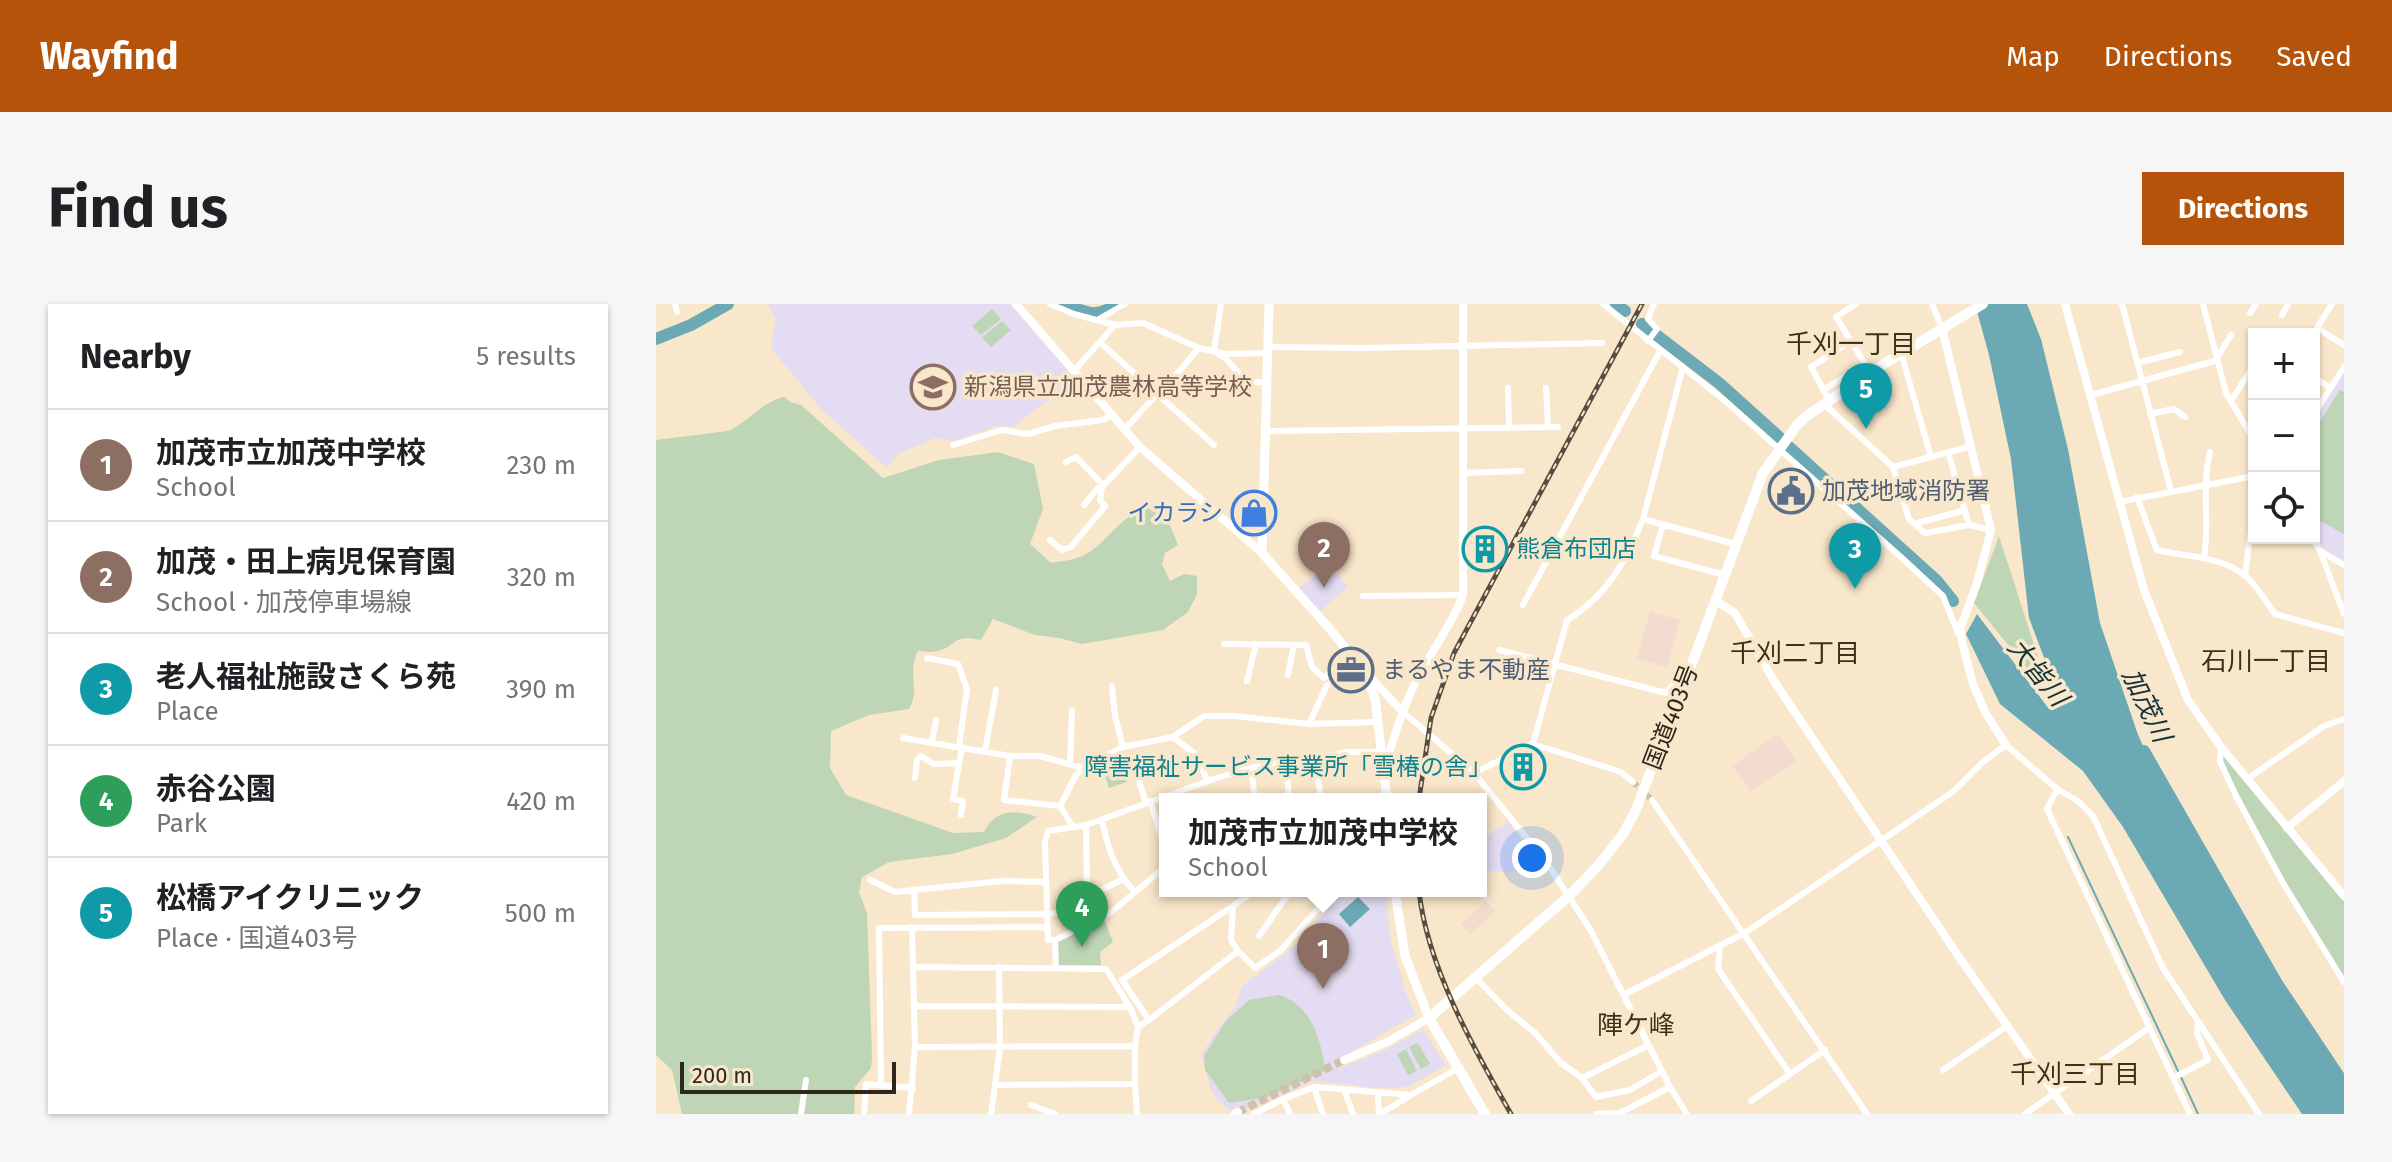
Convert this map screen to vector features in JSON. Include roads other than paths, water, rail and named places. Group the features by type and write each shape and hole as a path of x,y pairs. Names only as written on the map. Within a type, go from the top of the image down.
{"highway":[{"name":"国道403号","path":"1429,1018 1569,896 1623,834 1635,812 1763,473 1797,425 1901,353 1983,304"},
{"path":"1429,1018 1485,1114"}],"main road":[{"path":"1269,304 1262,553 1364,671 1375,698 1386,793"},
{"path":"1396,897 1405,956 1429,1018"}],"street":[{"path":"1016,304 1140,447 1262,553"},
{"path":"1050,304 1115,325 1143,323 1199,348 1226,354 1268,350 1602,343"},
{"path":"1099,319 1125,304"},
{"path":"1214,351 1221,304"},
{"path":"1384,771 1402,711 1463,595 1463,304"},
{"path":"1603,304 1651,336 1660,351 1779,449 1943,596 1986,714 2006,745 2093,816 2163,968 2259,1114"},
{"path":"1651,336 1656,327 1648,315 1654,304"},
{"path":"1823,390 1865,364 1836,317 1856,304"},
{"path":"1932,304 1942,328 1991,530 1977,583 1960,629 1962,642"},
{"path":"2065,304 2144,590 2188,700 2221,747 2344,896"},
{"path":"2122,304 2171,491"},
{"path":"2203,304 2226,393 2248,430"},
{"path":"2250,313 2256,304"},
{"path":"2282,315 2288,304"},
{"path":"2332,304 2317,328 2344,345"},
{"path":"1074,371 1115,325"},
{"path":"2091,395 2218,359 2231,335"},
{"path":"1851,341 1811,367 1827,402 1893,467 1909,519 1925,533 1969,525 1991,530"},
{"path":"1104,346 1214,445"},
{"path":"1125,429 1199,348"},
{"path":"1214,351 1246,381 1267,383"},
{"path":"1523,605 1660,351"},
{"path":"2137,363 2180,352"},
{"path":"1901,353 1931,457"},
{"path":"1533,744 1567,620 1583,611 1617,573 1643,519 1683,367"},
{"path":"2320,405 2344,367"},
{"path":"2231,401 2248,374"},
{"path":"2320,382 2331,388"},
{"path":"1508,388 1509,428"},
{"path":"1546,388 1548,427"},
{"path":"2150,414 2174,409 2185,417"},
{"path":"953,445 1002,430 1028,434 1055,426 1103,420 1111,415"},
{"path":"1264,431 1558,427"},
{"path":"1893,467 1972,446"},
{"path":"1084,505 1140,447"},
{"path":"1948,452 1969,525"},
{"path":"2204,558 2208,535 2203,494 2210,452"},
{"path":"1066,462 1076,457 1102,486"},
{"path":"1463,473 1521,471"},
{"path":"2119,502 2248,477"},
{"path":"1902,496 1956,480"},
{"path":"1050,540 1062,550 1071,547 1105,506 1100,500 1102,486"},
{"path":"2137,497 2157,550 2204,558 2245,575 2275,614 2344,633"},
{"path":"1914,524 1965,510"},
{"path":"1643,519 1735,544"},
{"path":"1663,524 1654,556 1725,575"},
{"path":"2245,575 2249,544"},
{"path":"2316,544 2344,614"},
{"path":"2320,551 2344,565"},
{"path":"1363,596 1463,595"},
{"path":"1716,601 1735,613 1774,681 2069,1114"},
{"path":"1224,644 1306,645 1309,660 1323,677 1351,653"},
{"path":"1247,681 1256,644"},
{"path":"1288,675 1294,645"},
{"path":"1499,650 1666,693 1676,681 1685,682"},
{"path":"927,658 958,664 967,689 953,799 963,801 961,815"},
{"path":"1364,671 1402,711 1474,773 1547,863 1625,994 1670,1087 1687,1114"},
{"path":"1309,724 1327,685"},
{"path":"1112,686 1123,747"},
{"path":"985,751 996,690"},
{"path":"1070,764 1072,711"},
{"path":"1060,806 1083,768 1123,747 1173,737 1204,716 1309,724 1379,722"},
{"path":"2247,779 2324,726 2344,719"},
{"path":"932,742 936,720"},
{"path":"1173,737 1194,753 1208,781"},
{"path":"903,738 1010,756 1040,756 1083,768"},
{"path":"1474,773 1533,744 1621,772 1633,782"},
{"path":"1625,994 1745,933 1954,791 1983,762 2006,745"},
{"path":"2221,747 2220,761 2236,796 2283,883 2344,982"},
{"path":"1174,793 1251,768 1286,761 1347,752 1382,752"},
{"path":"915,778 917,760 921,756 934,764 959,763"},
{"path":"1010,756 1004,800 1060,806"},
{"path":"1315,759 1320,793"},
{"path":"1286,761 1289,793"},
{"path":"1251,768 1254,793"},
{"path":"1138,778 1159,831"},
{"path":"2287,828 2344,781"},
{"path":"2057,789 2047,809 2190,1114"},
{"path":"1159,798 1086,825 1048,831 1045,842 1048,940 1055,940 1109,914 1159,872"},
{"path":"1652,800 1867,1114"},
{"path":"1060,806 1073,827"},
{"path":"1102,819 1107,847 1123,879 1135,892"},
{"path":"1086,825 1087,898"},
{"path":"914,890 915,915 1047,914 1056,913 1123,879"},
{"path":"870,880 895,892 1002,881 1046,882"},
{"path":"1149,1020 1122,980 1246,897"},
{"path":"1259,936 1286,897"},
{"path":"1233,906 1231,940 1255,968 1280,951 1329,897"},
{"path":"909,1114 915,1047 912,927"},
{"path":"881,1085 879,928 1047,927"},
{"path":"1055,940 1056,967"},
{"path":"1720,947 1718,969 1790,1074"},
{"path":"1138,1027 1238,951"},
{"path":"914,967 1106,969 1130,1007 1138,1027 1135,1046 1137,1114"},
{"path":"991,1114 1000,1048 999,967"},
{"path":"1475,977 1535,1033 1561,1063 1582,1078 1596,1097 1630,1090 1662,1071"},
{"path":"914,1006 1130,1007"},
{"path":"1344,1060 1387,1042 1429,1018"},
{"path":"2173,1078 2208,1060 2197,1033 2198,1023"},
{"path":"1943,1070 2007,1026"},
{"path":"2025,1114 2149,1028"},
{"path":"1582,1078 1649,1045"},
{"path":"915,1047 1135,1046"},
{"path":"1751,1101 1825,1050"},
{"path":"1378,1093 1380,1114 1457,1069"},
{"path":"801,1114 806,1080"},
{"path":"864,1114 866,1084 913,1088"},
{"path":"997,1085 1135,1084"},
{"path":"1254,1114 1314,1087 1411,1095"},
{"path":"1314,1087 1323,1114"},
{"path":"1596,1114 1620,1113 1670,1087"},
{"path":"1344,1090 1353,1114"},
{"path":"1283,1099 1290,1114"},
{"path":"1031,1105 1055,1114"}],"water":[{"path":"1975,304 2027,304 2041,339 2068,449 2100,623 2137,732 2165,798 2271,983 2344,1084 2344,1114 2302,1114 2225,1000 2123,827 2083,771 2000,704 1966,634 1977,614 2049,709 2061,702 2029,618 2011,459"},
{"path":"1358,897 1370,909 1350,927 1339,914"}],"waterway":[{"name":"大皆川","path":"656,339 691,325 728,304"},
{"name":"大皆川","path":"1063,304 1091,313 1103,312 1119,304"},
{"name":"大皆川","path":"1616,304 1625,311"},
{"name":"大皆川","path":"1642,324 1719,383 1779,437"},
{"name":"大皆川","path":"1789,447 1937,581 1953,601"},
{"name":"加茂川","path":"2144,751 2276,982 2344,1084"},
{"path":"1269,758 1310,756"},
{"path":"2068,837 2178,1071"},
{"path":"2181,1077 2198,1114"}],"tunnel":[{"path":"1633,782 1652,800"},
{"path":"1238,1112 1344,1060"}],"railway":[{"path":"1420,793 1431,718 1454,653 1642,304"},
{"path":"1420,897 1432,948 1454,1006 1511,1114"}],"place":[{"name":"新潟県立加茂農林高等学校","path":"933,387"},
{"name":"松橋アイクリニック","path":"1866,429"},
{"name":"加茂地域消防署","path":"1791,491"},
{"name":"イカラシ","path":"1254,513"},
{"name":"熊倉布団店","path":"1485,549"},
{"name":"加茂・田上病児保育園","path":"1324,588"},
{"name":"老人福祉施設さくら苑","path":"1855,589"},
{"name":"まるやま不動産","path":"1351,670"},
{"name":"障害福祉サービス事業所「雪椿の舎」","path":"1523,767"},
{"name":"赤谷公園","path":"1082,947"},
{"name":"加茂市立加茂中学校","path":"1323,989"}],"district":[{"name":"千刈一丁目","path":"1851,344"},
{"name":"千刈二丁目","path":"1795,653"},
{"name":"石川一丁目","path":"2266,661"},
{"name":"陣ケ峰","path":"1636,1025"},
{"name":"千刈三丁目","path":"2075,1074"}]}
